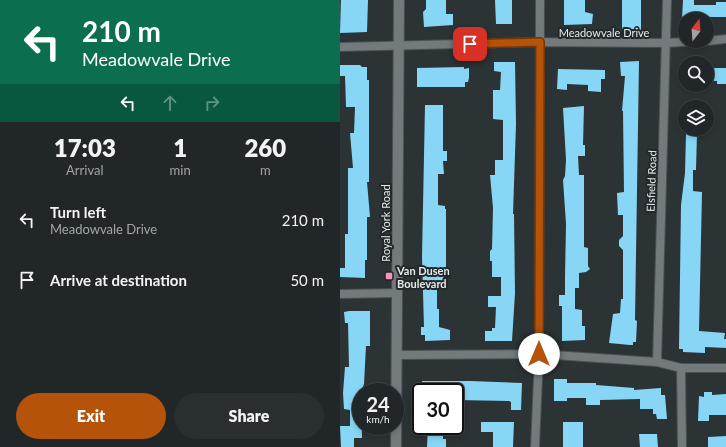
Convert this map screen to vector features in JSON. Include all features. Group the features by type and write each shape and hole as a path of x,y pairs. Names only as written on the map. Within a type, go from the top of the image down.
{"main road":[{"name":"Royal York Road","path":"396,447 399,0"}],"street":[{"path":"535,447 539,354 540,0"},
{"name":"Elsfield Road","path":"657,362 667,0"},
{"path":"714,40 726,39"},
{"name":"Meadowvale Drive","path":"340,47 540,42 678,42"},
{"path":"340,294 396,293"},
{"path":"397,355 539,354 657,362 681,368 726,368"},
{"path":"681,368 682,447"}],"building":[{"path":"341,0 368,0 367,32 340,33"},
{"path":"426,0 446,0 446,14 453,14 453,25 424,27 423,12 426,9"},
{"path":"495,0 512,0 512,24 496,24"},
{"path":"564,0 585,0 585,12 593,14 592,24 564,25"},
{"path":"622,0 641,0 641,30 622,29"},
{"path":"683,0 694,0 694,5 716,5 716,2 726,2 726,17 714,17 714,12 682,12"},
{"path":"639,61 635,320 637,321 636,342 633,342 633,345 630,345 609,343 613,314 620,313 621,299 623,299 623,250 619,246 619,240 623,236 623,215 618,215 617,193 624,192 622,111 625,76 621,76 620,62"},
{"path":"494,62 515,62 516,124 513,214 515,293 512,341 485,341 485,331 492,331 492,328 495,328 496,307 488,307 488,296 501,296 501,277 492,277 492,261 490,261 490,251 492,249 493,208 490,175 495,175 495,160 503,160 503,120 493,119 493,90 500,90 501,72 494,71"},
{"path":"340,65 360,65 362,67 367,67 367,80 369,80 369,182 367,182 370,217 367,217 367,260 365,260 365,278 340,277 340,268 345,268 345,234 348,234 348,168 353,168 350,133 354,133 355,107 346,107 345,76 340,76"},
{"path":"464,67 464,69 469,68 469,78 468,82 465,82 465,87 417,87 417,68"},
{"path":"714,68 726,68 726,84 717,84 717,81 714,81"},
{"path":"558,69 605,70 605,79 601,79 601,92 588,91 588,85 567,84 567,90 557,89"},
{"path":"425,105 443,105 443,151 447,151 447,161 443,161 444,174 438,174 438,205 445,206 446,209 446,265 445,288 437,288 437,309 439,309 439,327 450,330 450,340 425,341 425,335 421,335 421,327 424,327 422,257"},
{"path":"584,106 583,145 585,145 585,156 578,156 579,175 584,175 584,247 588,248 588,266 590,269 586,272 579,273 579,288 575,288 575,309 582,310 582,326 585,326 585,340 562,341 562,306 559,306 559,295 565,295 566,224 563,180 565,176 566,160 563,108"},
{"path":"686,136 697,136 696,170 693,170 693,191 702,192 699,331 725,333 724,339 726,339 726,348 705,347 705,353 683,352 683,349 679,349 681,205 685,173"},
{"path":"370,311 370,346 366,346 364,383 352,383 352,435 362,435 362,438 354,438 354,447 341,447 340,426 350,426 350,410 344,409 343,393 345,367 349,367 348,323 345,323 344,312"},
{"path":"554,379 567,379 567,383 596,383 596,385 634,388 634,390 661,388 661,395 665,395 667,419 657,419 656,414 653,414 653,409 640,409 640,399 600,400 600,405 586,405 586,398 567,398 567,401 554,401"},
{"path":"422,381 470,381 522,383 521,410 511,410 511,402 509,401 464,400 464,383 422,383"},
{"path":"704,392 712,392 712,395 726,394 726,415 709,415 709,421 698,421 699,396 704,397"},
{"path":"481,422 514,422 513,447 493,447 493,432 481,432"},
{"path":"563,422 583,422 583,447 563,447"},
{"path":"639,434 657,434 658,447 640,447"},
{"path":"428,435 443,435 443,439 446,439 446,447 427,447"},
{"path":"726,436 726,447 708,447 708,437"}],"place":[{"name":"Van Dusen Boulevard","path":"389,276"}],"route":[{"path":"470,44 540,42 539,354"}]}
